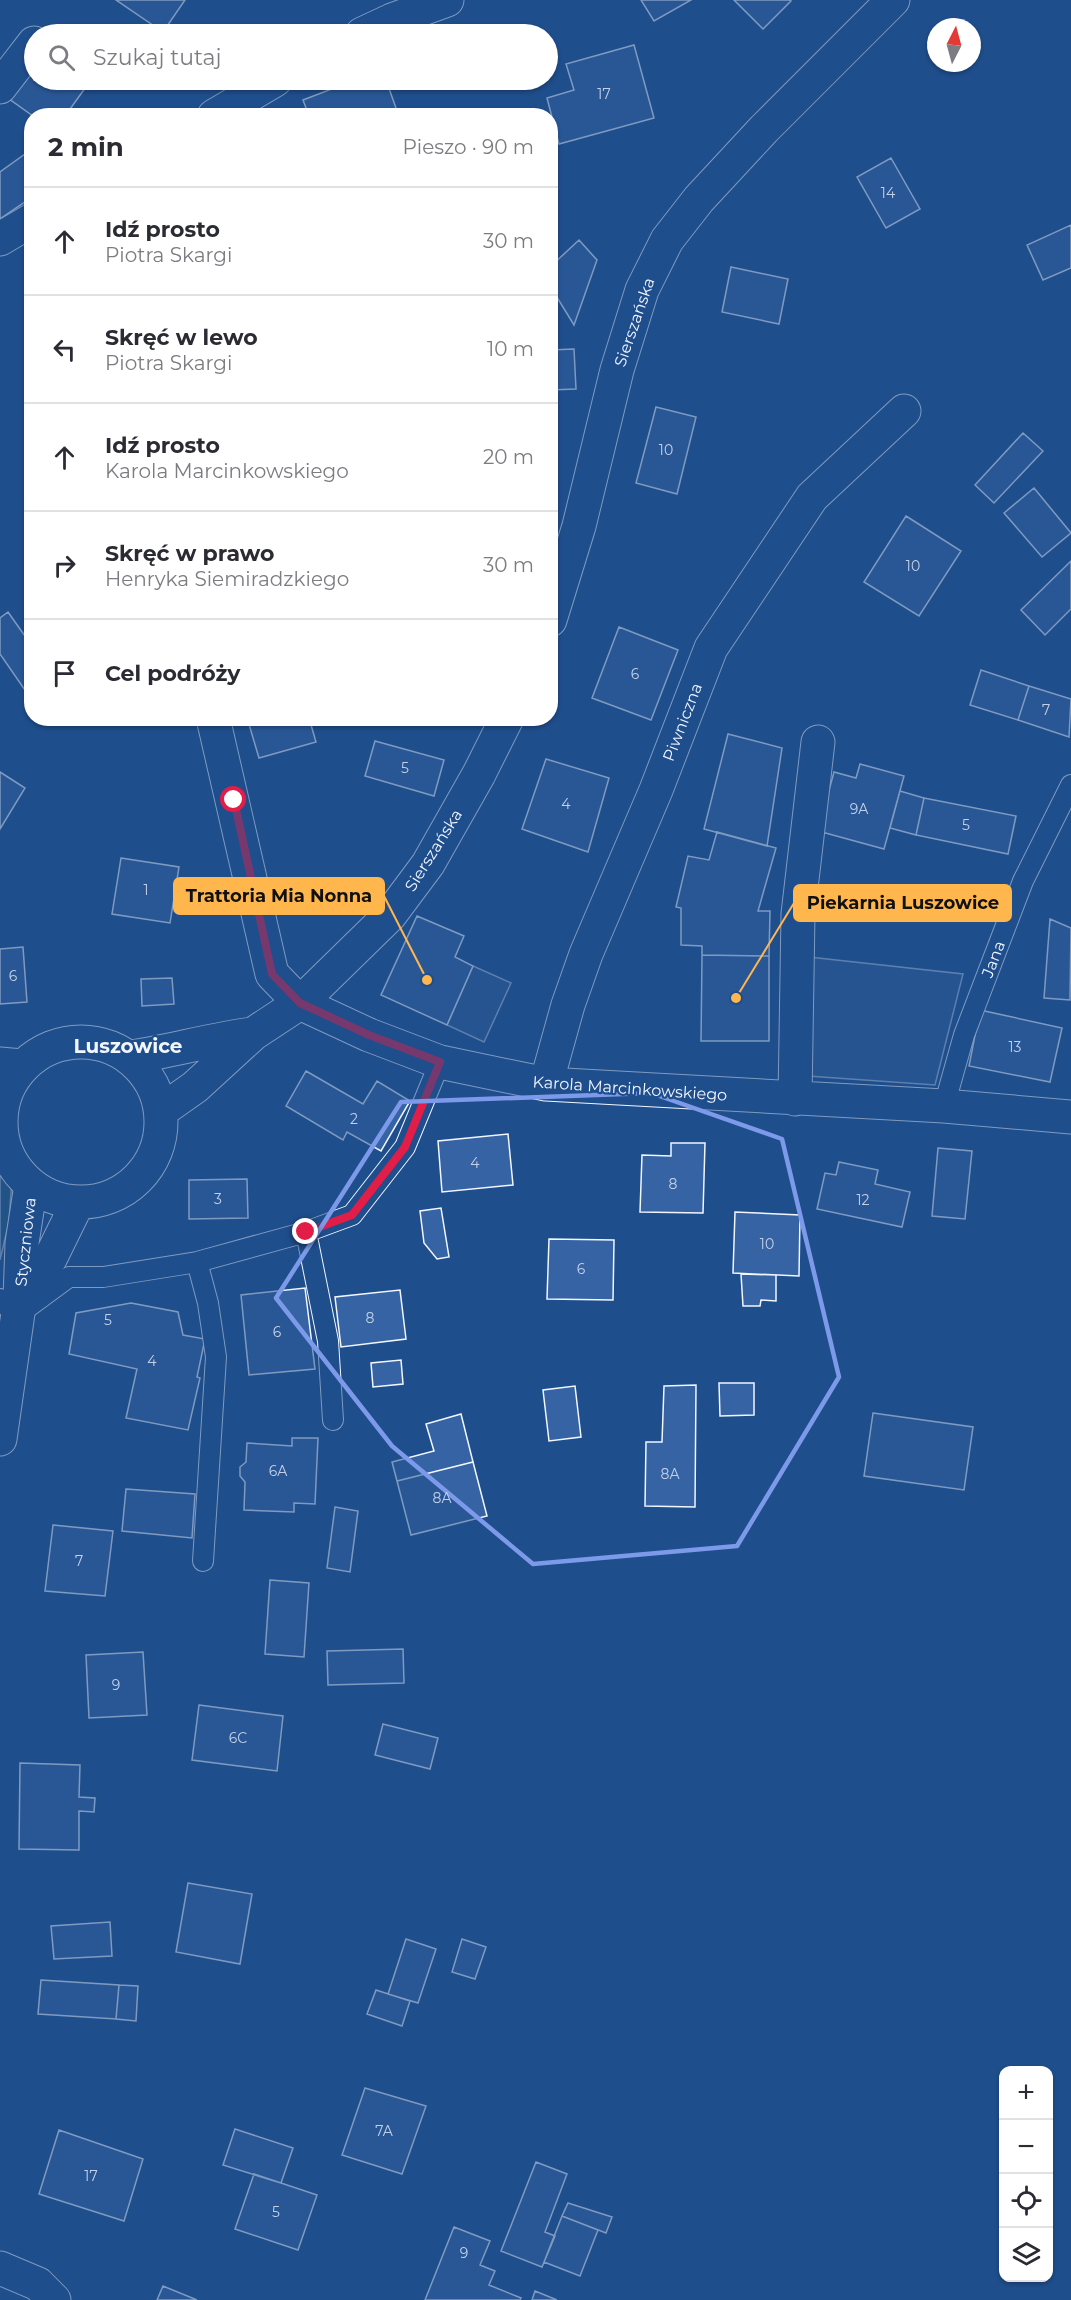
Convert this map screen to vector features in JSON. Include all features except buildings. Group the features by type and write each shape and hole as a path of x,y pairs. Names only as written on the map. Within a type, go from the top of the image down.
{"street":[{"path":"383,24 447,0"},
{"name":"Sierszańska","path":"558,594 579,526 617,370 642,290 667,240 699,199 764,129 893,0"},
{"path":"0,87 24,56"},
{"path":"228,108 258,90"},
{"path":"0,240 24,225"},
{"name":"Piwniczna","path":"546,1084 568,1005 586,954 656,790 711,648 812,497 904,411"},
{"path":"215,726 234,800 272,974 300,1003"},
{"name":"Sierszańska","path":"161,1111 195,1087 253,1034 300,1003 390,915 428,864 479,774 503,726"},
{"path":"795,1099 798,914 818,742"},
{"name":"Karola Marcinkowskiego","path":"300,1003 369,1035 440,1062 546,1084 944,1106 1071,1117"},
{"name":"Sierszańska","path":"131,1057 167,1052 210,1040 253,1034"},
{"path":"94,1041 131,1057 152,1081 161,1111 161,1134 158,1145 141,1176 123,1191 101,1199 78,1202 61,1200 31,1185 14,1166 3,1143 0,1117 11,1065 55,1045 94,1041"},
{"name":"Styczniowa","path":"0,1439 12,1305 31,1185"},
{"name":"Styczniowa","path":"12,1305 50,1259 78,1202"},
{"path":"0,2268 38,2284 54,2300"}],"lane":[{"name":"Jana","path":"944,1106 964,1035 1023,881 1071,785"},
{"path":"12,1305 69,1277 103,1277 197,1262 306,1232 352,1215 405,1147 440,1062"},
{"path":"306,1232 328,1341 333,1420"},
{"path":"197,1262 208,1303 216,1357 202,1561"}],"highlighted area":[{"path":"651,1093 782,1139 839,1377 737,1546 533,1564 392,1446 276,1298 401,1102"}],"shaded area":[{"path":"809,957 963,974 935,1085 808,1076"},
{"path":"473,966 511,983 484,1042 447,1025"},
{"path":"0,1155 12,1178 9,1222 0,1260"}],"place":[{"name":"Trattoria Mia Nonna","path":"427,980"},
{"name":"Piekarnia Luszowice","path":"736,998"}],"district":[{"name":"Luszowice","path":"128,1046"}],"route":[{"path":"234,800 272,974 300,1003 369,1035 440,1062 405,1147 352,1215 306,1232"}]}
